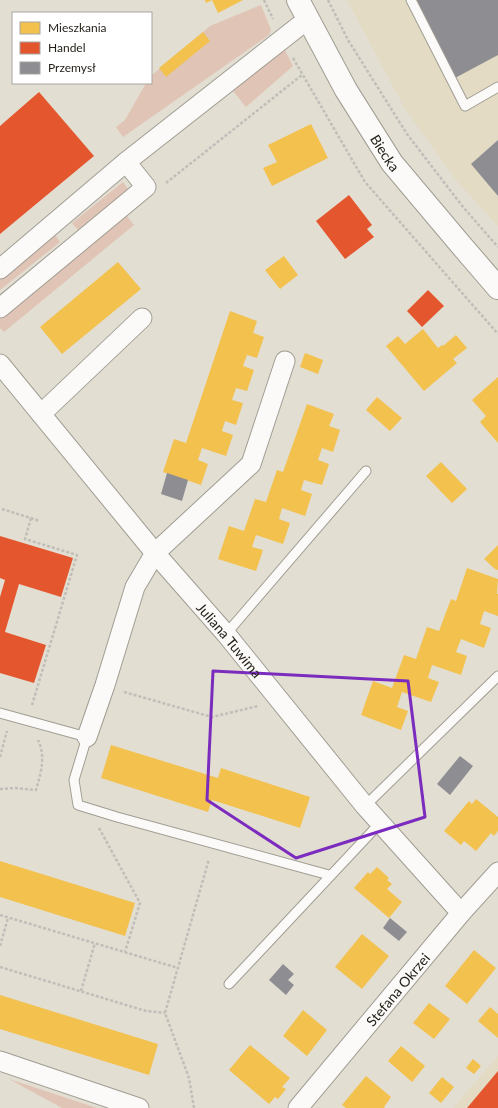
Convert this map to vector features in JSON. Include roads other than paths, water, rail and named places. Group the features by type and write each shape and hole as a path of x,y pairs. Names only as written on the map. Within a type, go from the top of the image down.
{"street":[{"path":"0,269 303,9"},
{"name":"Biecka","path":"303,9 346,90 392,163 498,288"},
{"path":"0,308 146,187 126,162"},
{"path":"41,414 142,318"},
{"path":"87,737 105,687 135,587 155,553 251,464 285,361"},
{"name":"Juliana Tuwima","path":"0,364 155,553 226,634 365,806 462,913"},
{"name":"Stefana Okrzei","path":"298,1108 498,872"},
{"path":"0,1061 139,1108"}],"lane":[{"path":"411,0 464,106 498,87"},
{"path":"226,634 366,471"},
{"path":"365,806 498,676"},
{"path":"0,713 87,737 74,780 78,805 329,875"},
{"path":"229,984 329,875 380,823"}]}
